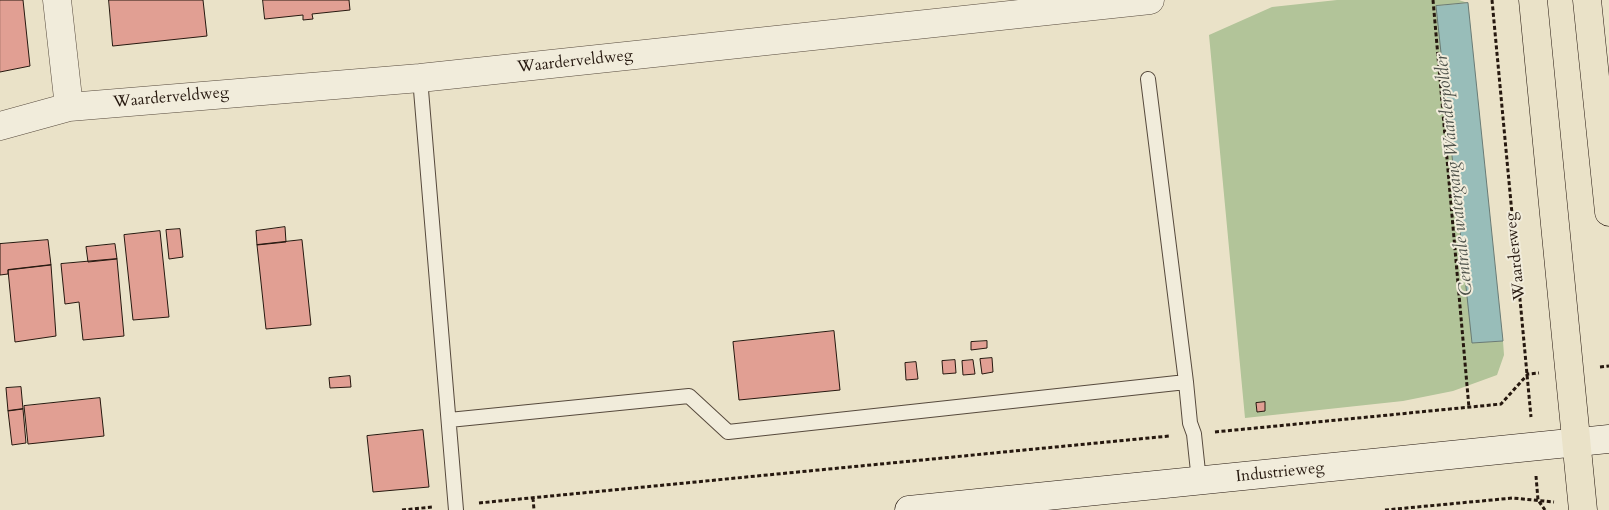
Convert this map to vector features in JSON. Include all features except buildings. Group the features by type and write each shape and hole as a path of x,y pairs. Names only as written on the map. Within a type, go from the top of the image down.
{"main road":[{"path":"1533,0 1583,506"},
{"path":"1587,0 1609,212"}],"street":[{"path":"58,0 68,107"},
{"name":"Waarderveldweg","path":"0,126 68,107 420,78 1150,0"},
{"name":"Industrieweg","path":"908,510 951,508 1609,440"}],"lane":[{"path":"420,78 456,507"},
{"path":"1148,79 1190,423 1194,434 1200,481"},
{"path":"449,420 689,396 728,432 1186,382"}],"path":[{"path":"1434,0 1469,408"},
{"name":"Waarderweg","path":"1492,0 1528,374 1538,500 1545,510"},
{"path":"402,510 456,507 1469,408 1502,404 1528,374 1569,370"},
{"path":"533,498 534,510"},
{"path":"1386,510 1513,498 1583,506"}],"green space":[{"path":"1337,0 1459,0 1468,3 1436,6 1490,342 1503,341 1504,355 1497,375 1453,391 1403,401 1245,418 1209,35 1272,7"}],"water":[{"name":"Centrale watergang Waarderpolder","path":"1468,3 1503,341 1472,343 1436,6"}]}
